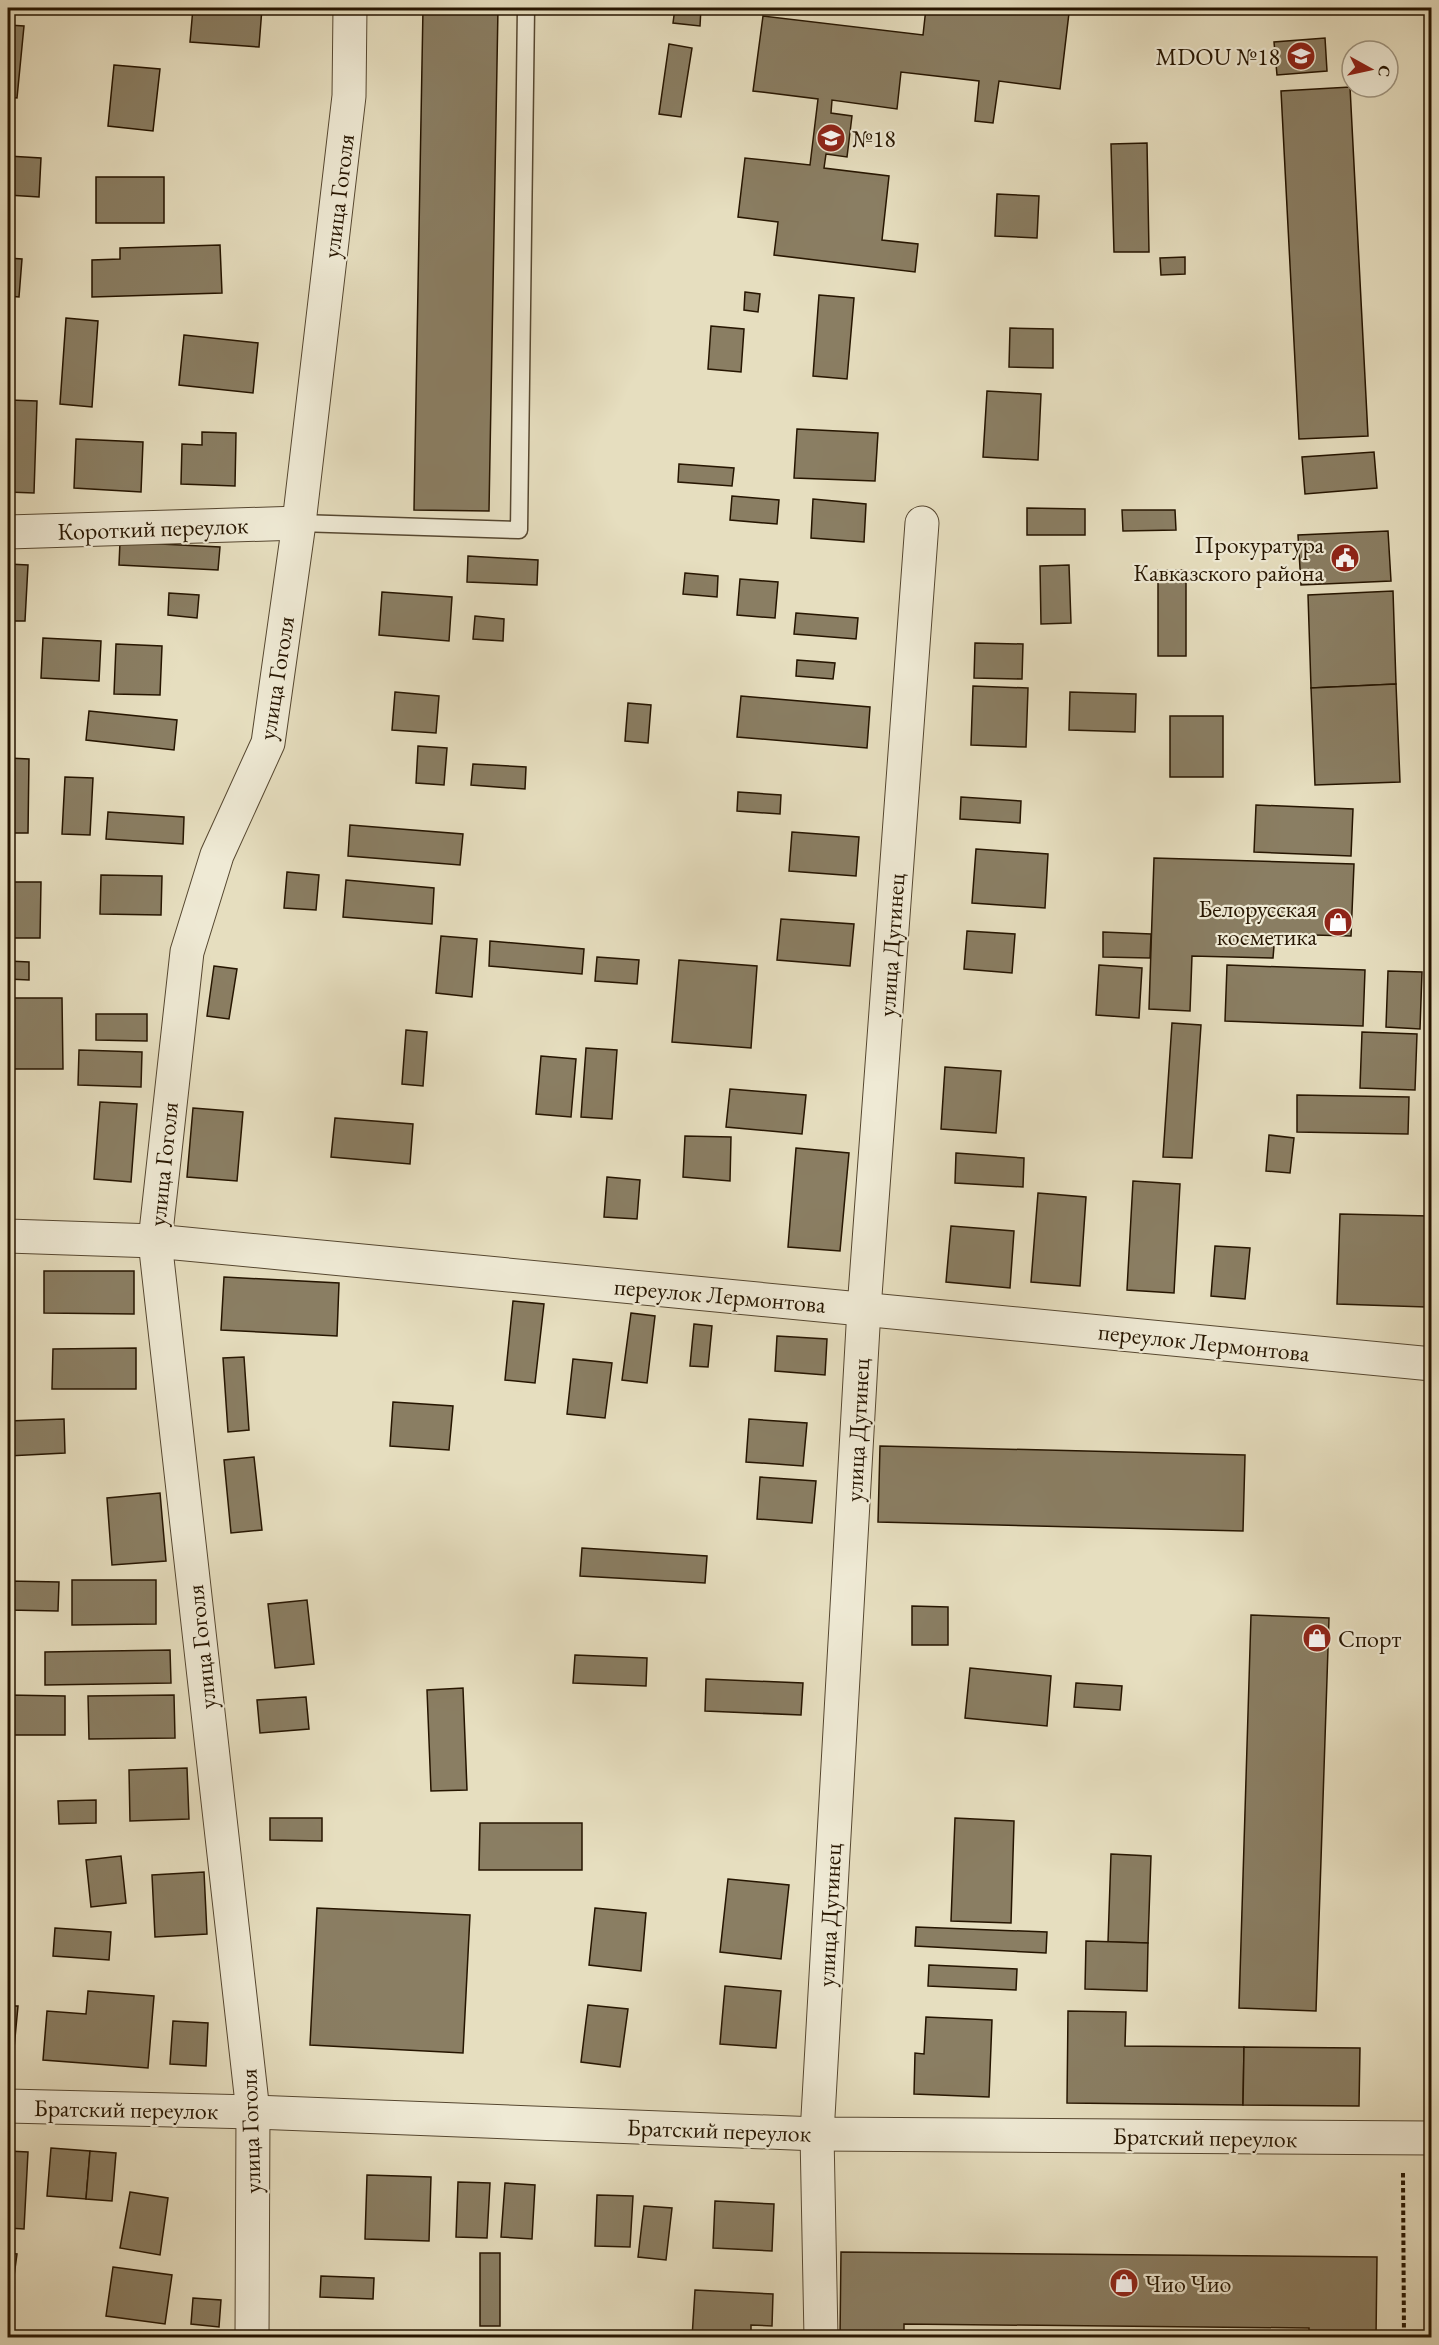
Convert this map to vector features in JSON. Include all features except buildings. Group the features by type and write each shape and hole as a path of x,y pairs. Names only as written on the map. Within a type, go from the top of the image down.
{"street":[{"name":"улица Гоголя","path":"252,2337 253,2112 154,1241 186,952 217,855 268,743 299,523 349,96 350,8"},
{"name":"Короткий переулок","path":"8,532 299,523"},
{"name":"улица Дугинец","path":"821,2337 817,2134 864,1309 922,523"},
{"name":"переулок Лермонтова","path":"8,1236 154,1241 1431,1364"},
{"name":"Братский переулок","path":"8,2106 253,2112 817,2134 1417,2138"}],"lane":[{"path":"299,523 519,530 526,8"}],"path":[{"path":"1404,2337 1417,2138"}],"place":[{"name":"MDOU №18","path":"1301,56"},
{"name":"№18","path":"831,138"},
{"name":"Прокуратура Кавказского района","path":"1345,558"},
{"name":"Белорусская косметика","path":"1338,922"},
{"name":"Спорт","path":"1317,1638"},
{"name":"Чио Чио","path":"1124,2283"}]}
